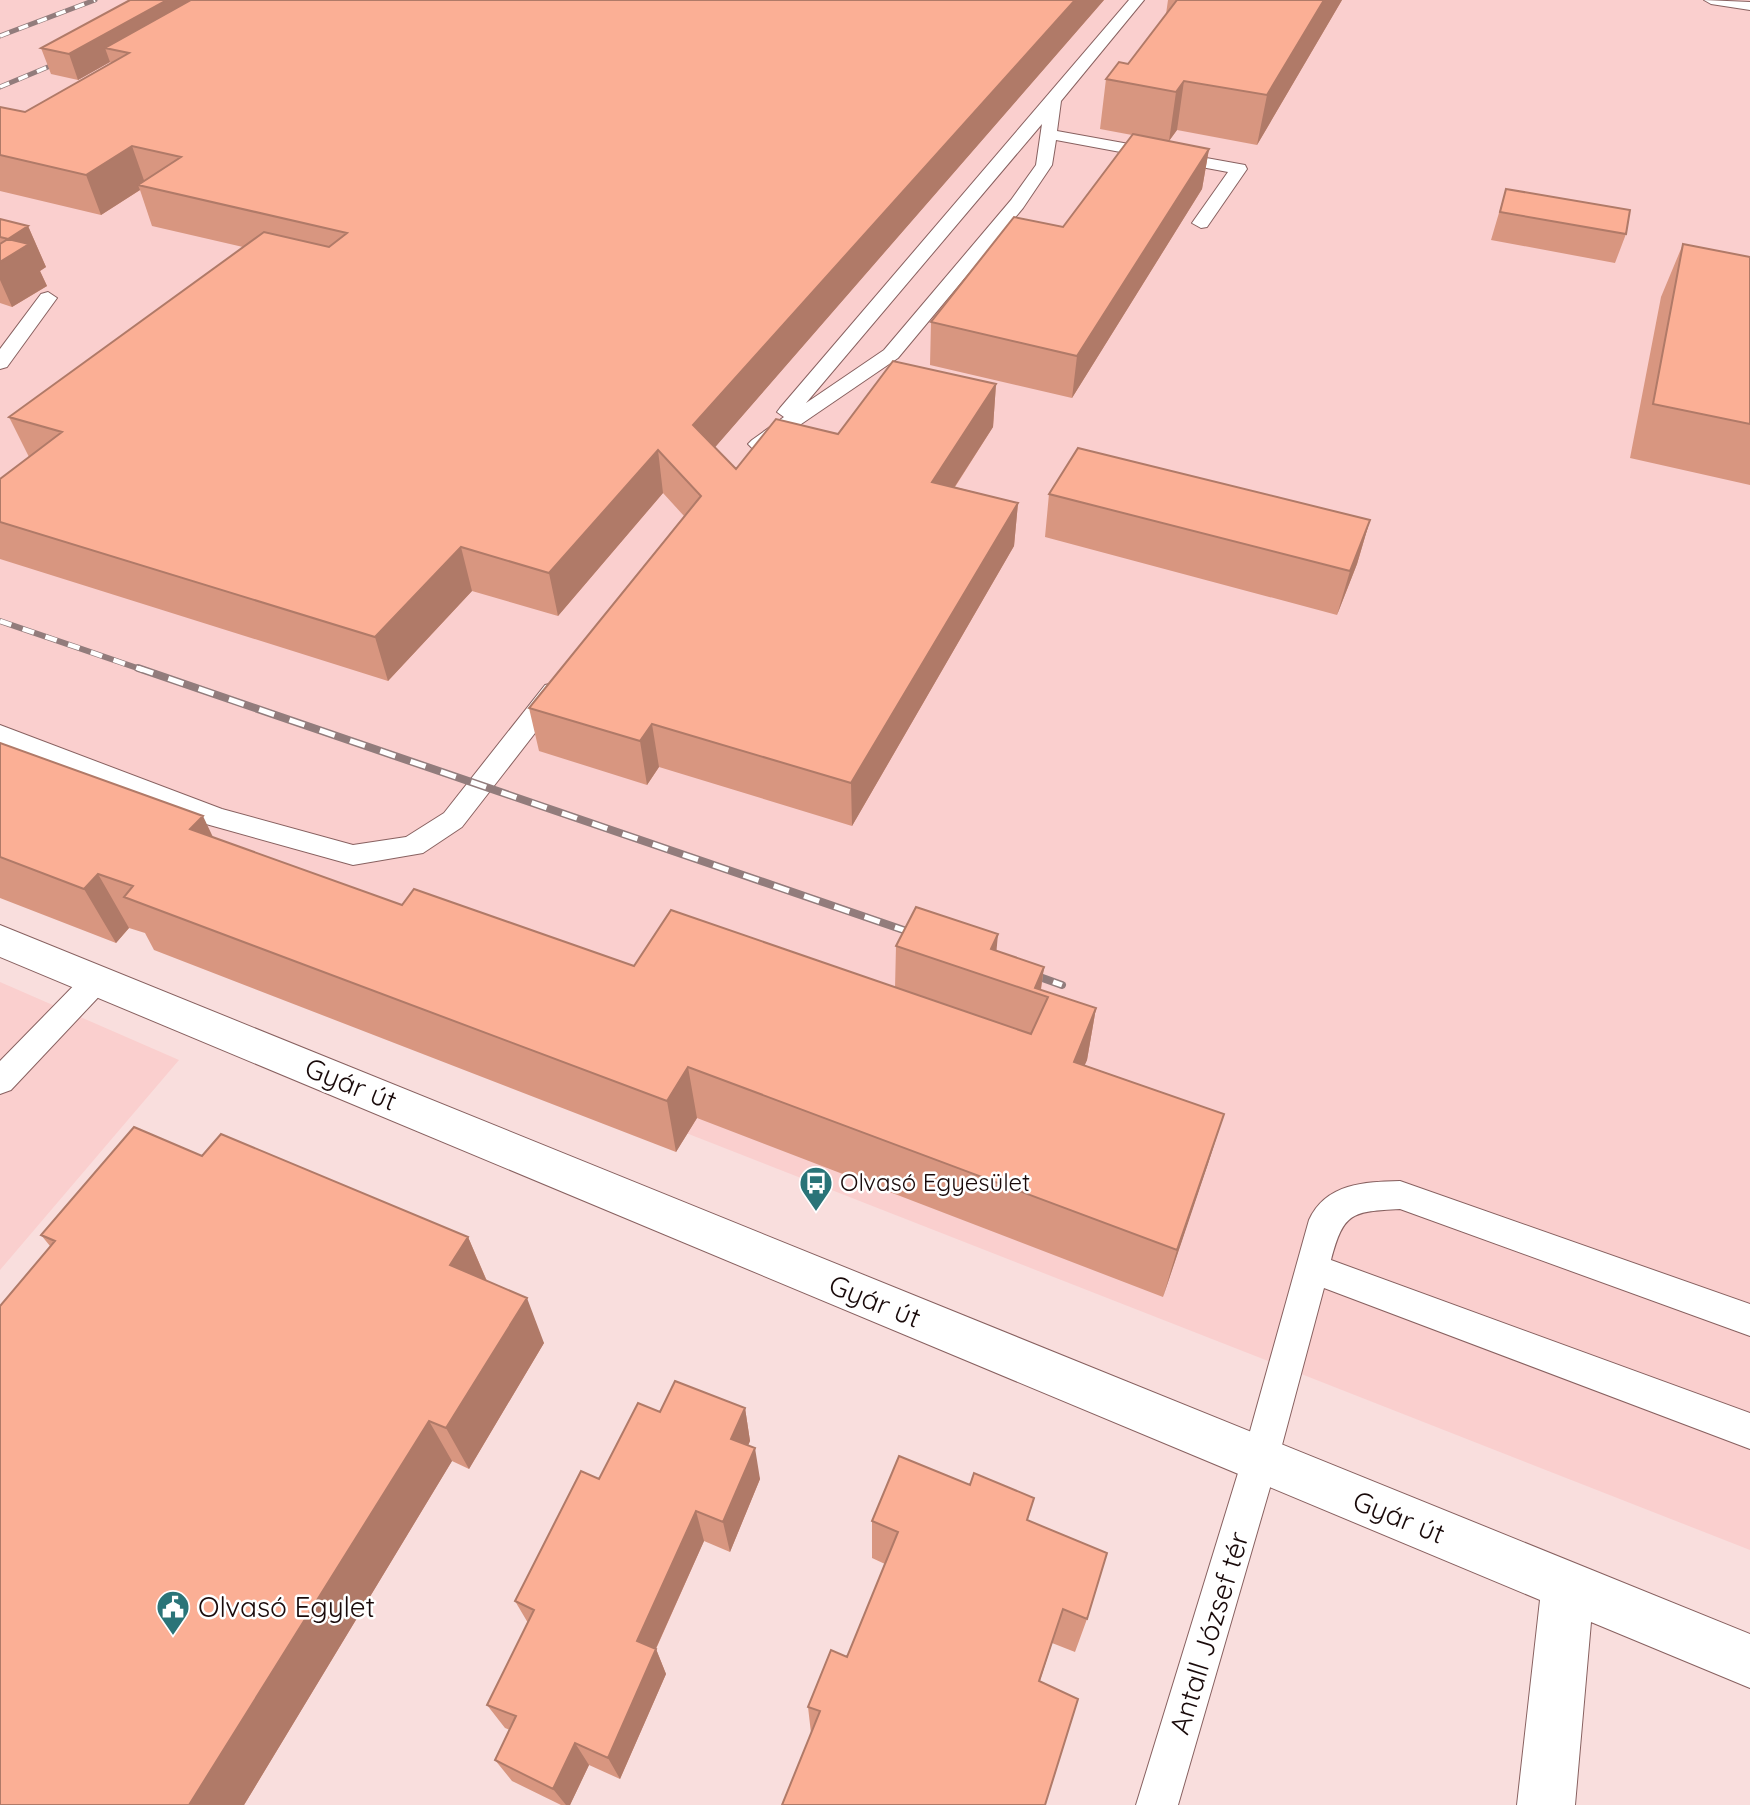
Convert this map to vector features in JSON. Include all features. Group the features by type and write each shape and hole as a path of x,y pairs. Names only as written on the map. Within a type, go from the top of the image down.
{"street":[{"name":"Gyár út","path":"0,940 1750,1661"},
{"path":"1546,1805 1568,1587"}],"lane":[{"path":"742,464 1137,0"},
{"path":"1711,0 1750,6"},
{"path":"760,443 891,354 1017,204 1044,165 1053,100"},
{"path":"1048,134 1239,169 1201,223"},
{"path":"0,363 47,298"},
{"path":"0,734 215,817 353,855 412,846 453,820 571,670"},
{"path":"3,1074 97,980"},
{"name":"Antall József tér","path":"1157,1805 1260,1460 1325,1220 1356,1197 1400,1195 1750,1320"},
{"path":"1312,1268 1750,1431"}],"shaded area":[{"path":"0,0 1750,0 1750,1550 0,864"},
{"path":"0,982 179,1060 0,1270"}],"building":[{"path":"130,0 167,0 69,54 41,48"},
{"path":"191,0 1075,0 693,425 736,469 776,419 838,434 893,361 996,384 932,482 1018,503 851,783 652,724 640,741 529,708 701,496 658,450 549,573 461,547 375,637 0,522 0,479 62,432 9,417 264,232 329,247 347,233 138,185 181,157 132,146 86,175 0,155 0,107 25,112 129,53 105,48"},
{"path":"1177,0 1324,0 1267,95 1184,81 1176,92 1106,79 1119,62 1128,64"},
{"path":"1133,134 1209,149 1077,356 931,322 1014,217 1063,227"},
{"path":"1506,189 1630,210 1626,234 1500,212"},
{"path":"0,219 28,226 8,239 0,237"},
{"path":"8,239 29,244 0,262 0,244"},
{"path":"1683,244 1750,257 1750,424 1653,404"},
{"path":"1078,448 1370,520 1350,571 1049,494"},
{"path":"0,743 203,816 190,829 402,905 414,889 634,966 671,910 1031,1034 1048,997 896,946 916,907 998,934 991,949 1044,967 1035,988 1096,1008 1074,1062 1224,1114 1177,1250 688,1067 667,1101 124,897 133,886 98,874 84,889 0,857"},
{"name":"Olvasó Egylet","path":"134,1127 202,1156 221,1134 468,1237 450,1265 527,1298 446,1428 429,1421 189,1805 0,1805 0,1306 55,1241 41,1235"},
{"path":"675,1381 745,1408 731,1439 755,1448 723,1522 696,1511 637,1641 656,1649 608,1758 575,1743 553,1789 495,1760 516,1716 487,1705 534,1610 515,1601 581,1471 599,1479 638,1403 660,1412"},
{"path":"899,1456 970,1485 974,1473 1034,1498 1027,1520 1107,1553 1087,1619 1063,1609 1039,1681 1078,1699 1045,1805 782,1805 820,1711 808,1707 831,1650 847,1657 898,1532 872,1521"}],"railway":[{"path":"0,36 95,0"},
{"path":"0,87 67,59"},
{"path":"0,621 143,670"},
{"path":"138,668 921,936"},
{"path":"1023,971 1062,985"}],"place":[{"name":"Olvasó Egyesület","path":"816,1213"},
{"name":"Olvasó Egylet","path":"173,1637"}]}
